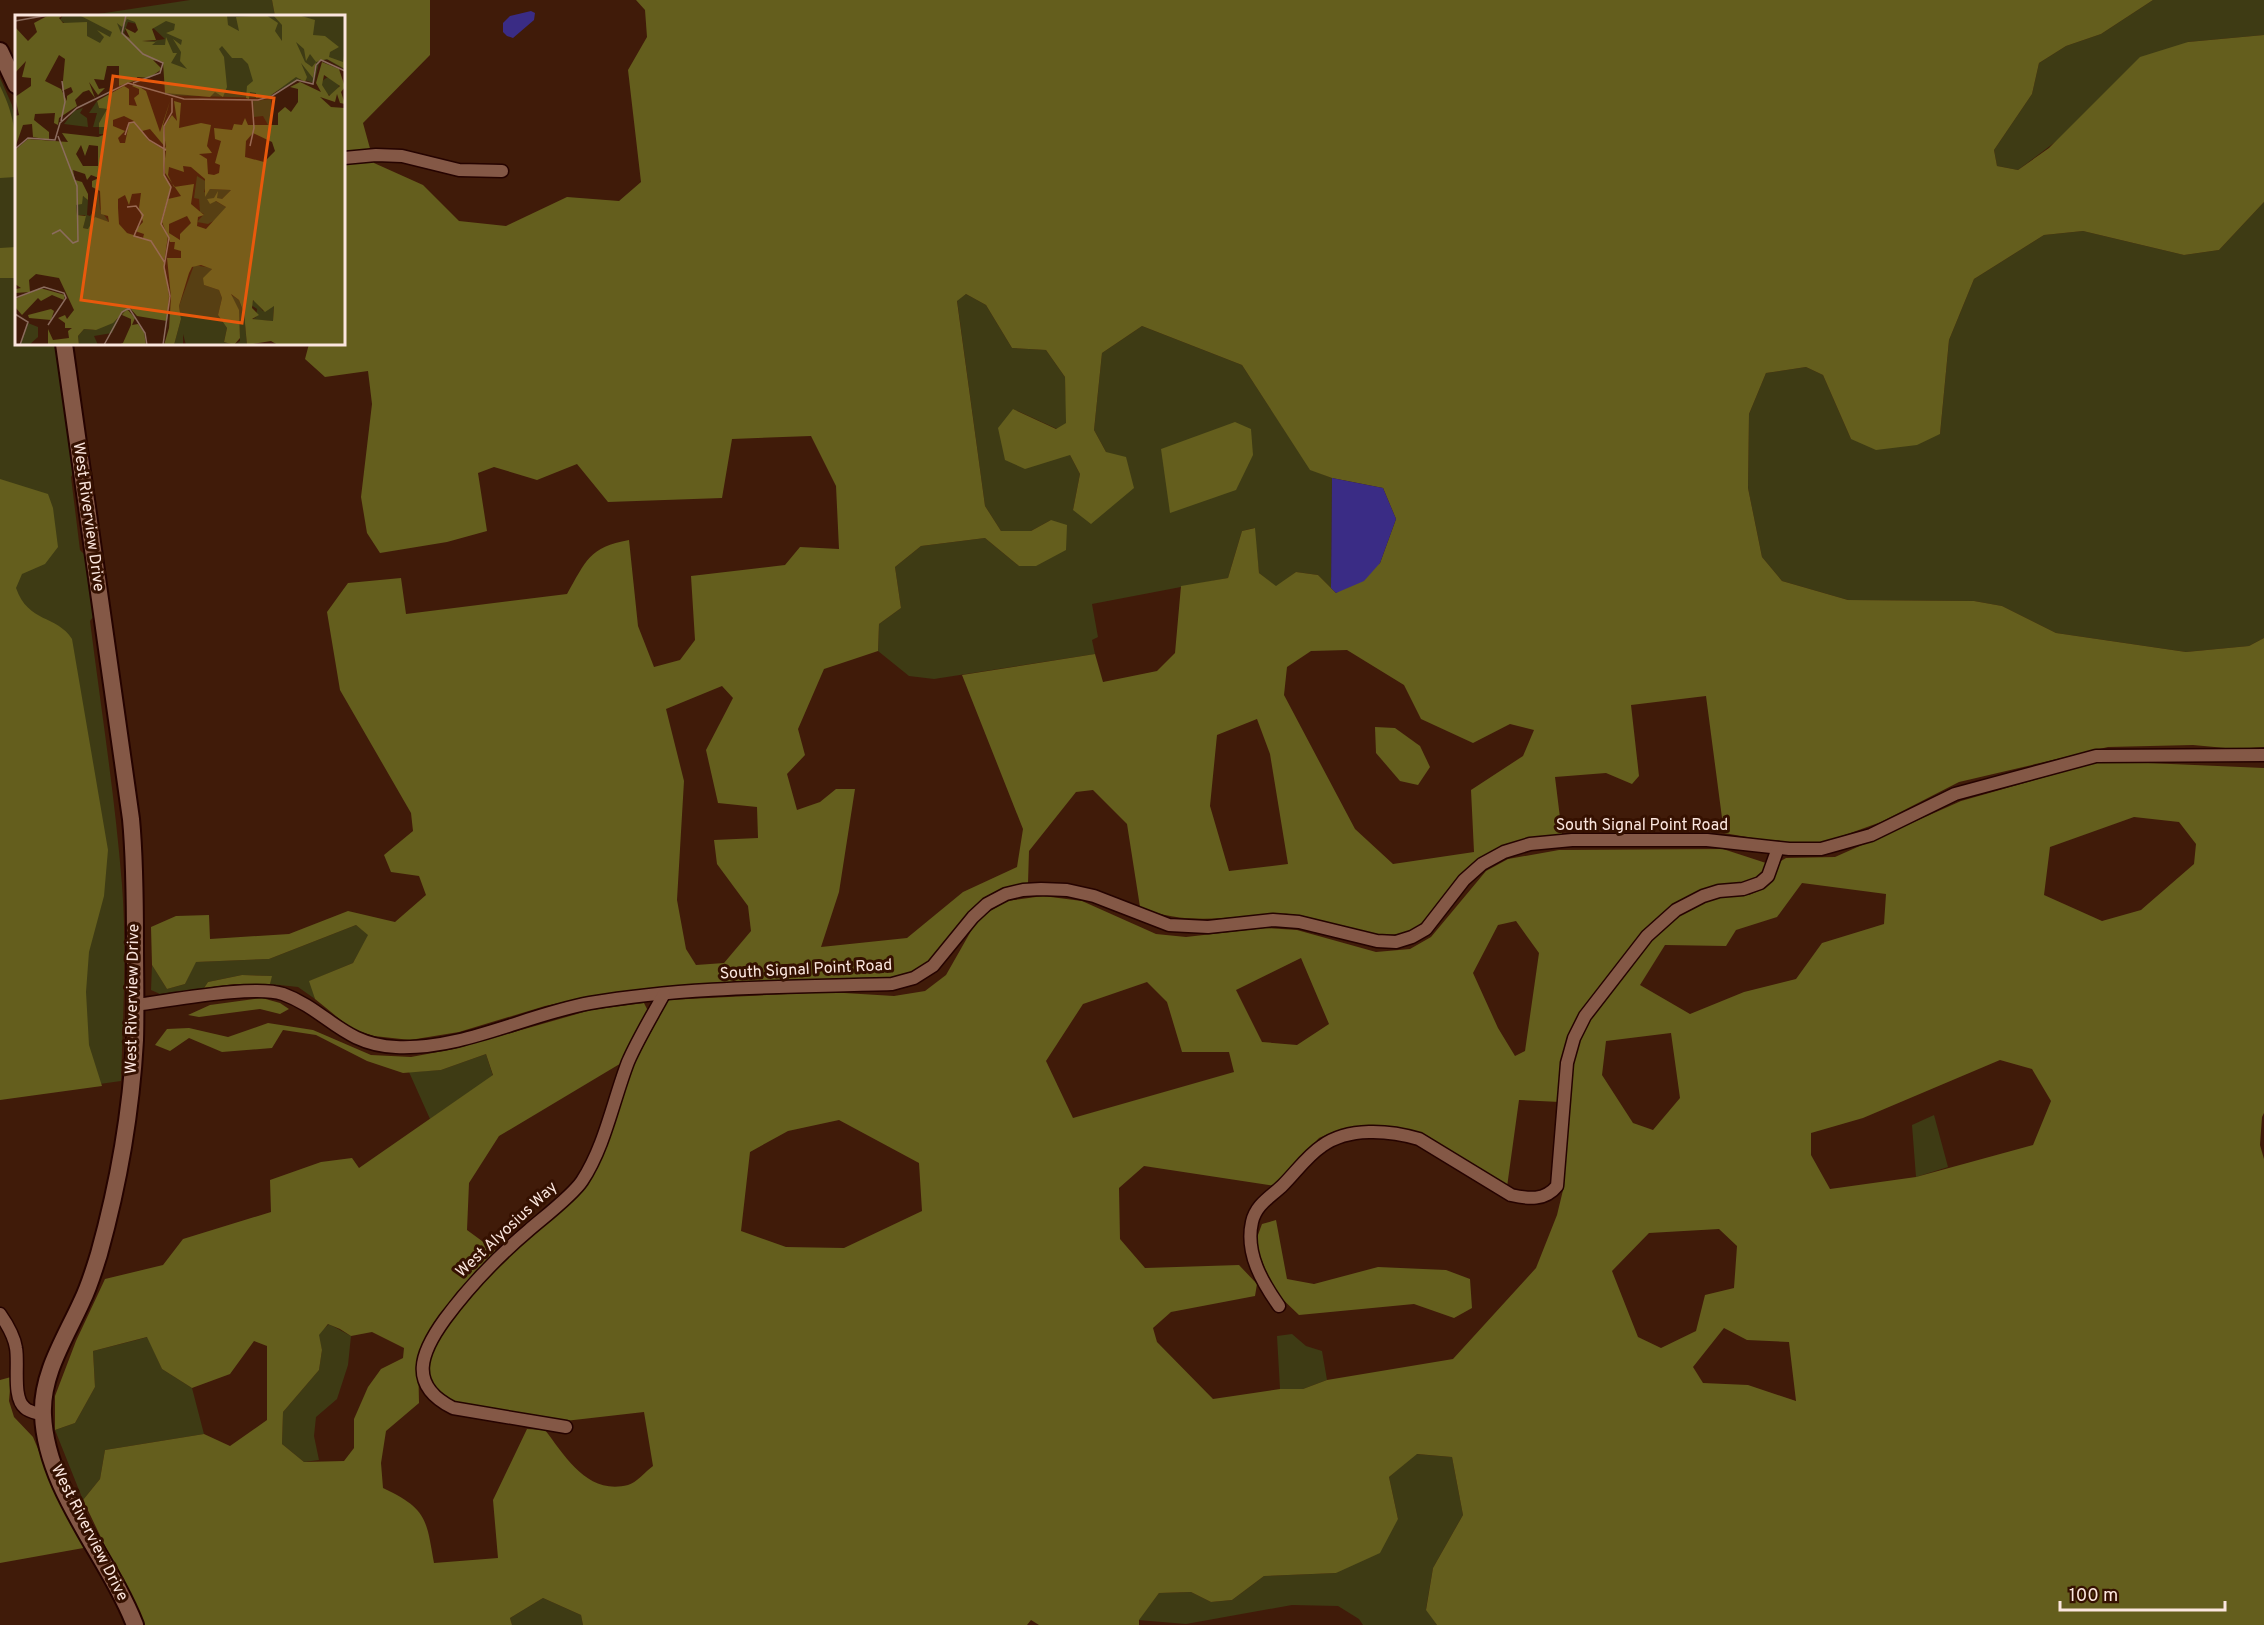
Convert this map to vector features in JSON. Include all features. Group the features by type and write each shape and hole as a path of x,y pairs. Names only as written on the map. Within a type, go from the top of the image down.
{"street":[{"path":"0,51 15,83"},
{"path":"345,158 393,155 459,170 502,171"},
{"name":"West Riverview Drive","path":"64,345 131,819 134,865 135,1005 132,1074 123,1139 110,1206 98,1256 84,1298 51,1368 44,1393 43,1415 46,1441 63,1491 99,1552 135,1625"},
{"name":"South Signal Point Road","path":"135,1005 252,991 280,993 303,1002 351,1037 371,1044 395,1047 421,1046 455,1040 586,1004 664,994 892,984 914,978 933,966 973,916 987,904 1006,894 1041,889 1066,890 1094,896 1169,926 1208,927 1273,920 1299,922 1377,941 1396,942 1426,929 1464,880 1482,864 1504,852 1530,844 1572,840 1707,840 1806,850 1840,845 1871,835 1955,794 2096,756 2264,755"},
{"path":"1279,1306 1258,1271 1251,1253 1252,1220 1259,1205 1281,1187 1320,1146 1334,1138 1378,1132 1402,1134 1419,1139 1511,1195 1528,1199 1542,1197 1552,1192 1557,1186 1567,1063 1574,1038 1585,1016 1647,936 1676,910 1703,896 1719,891 1743,890 1760,883 1768,876 1778,848"},
{"name":"West Alyosius Way","path":"566,1426 453,1408 430,1392 425,1379 423,1355 430,1339 471,1284 580,1184 591,1167 628,1063 664,994"},
{"path":"0,1314 16,1346 17,1392 20,1403 26,1410 43,1415"}],"shaded area":[{"path":"190,0 272,0 275,15 92,15"},
{"path":"272,0 430,0 430,55 363,123 374,163 423,185 459,221 506,226 567,197 619,201 641,182 628,70 647,37 645,10 636,0 2153,0 2101,34 2066,46 2039,63 2032,94 1994,150 1997,166 2018,170 2049,148 2140,57 2188,42 2264,35 2264,202 2219,250 2184,255 2083,231 2044,235 1974,279 1949,340 1940,434 1917,445 1876,450 1851,439 1823,375 1806,367 1766,373 1749,414 1748,488 1762,557 1782,581 1848,600 1974,601 2002,606 2056,633 2186,652 2249,646 2264,638 2264,747 2236,749 2193,745 2108,747 1959,782 1881,822 1820,844 1787,844 1724,833 1706,696 1631,705 1639,776 1632,784 1606,773 1555,777 1562,834 1506,847 1481,859 1459,877 1436,907 1417,927 1410,931 1384,935 1290,914 1181,918 1140,907 1127,824 1093,790 1076,792 1029,851 1028,883 1000,890 980,901 925,964 912,972 892,979 666,987 591,996 545,1006 459,1032 410,1040 374,1036 352,1029 315,999 309,981 353,963 368,935 356,925 269,959 196,962 185,984 167,989 152,965 151,927 176,916 209,915 210,939 289,934 348,911 395,922 426,895 419,876 391,872 384,855 413,831 411,813 340,690 327,612 348,583 401,578 406,614 567,594 590,557 605,547 629,540 638,626 654,667 680,660 695,640 691,576 785,565 800,547 839,549 836,486 811,436 732,439 722,498 608,502 577,464 537,480 494,467 478,473 487,531 447,542 380,553 367,533 361,497 372,404 368,371 325,377 305,359 309,345 345,345 345,15 275,15","holes":["966,294 986,305 1012,348 1046,350 1065,377 1066,423 1056,429 1013,409 998,428 1005,460 1025,469 1070,455 1080,474 1073,510 1091,524 1134,488 1126,457 1106,452 1094,430 1102,353 1142,326 1242,365 1310,470 1332,478 1383,488 1396,519 1380,563 1336,593 1318,575 1296,572 1276,586 1259,573 1255,528 1242,531 1228,578 1181,586 1175,653 1157,671 1103,682 1095,654 962,675 1023,829 1017,867 963,892 907,938 821,947 839,892 855,789 836,789 820,802 797,810 787,774 805,755 798,729 824,669 878,651 879,624 901,608 895,567 921,546 985,538 1019,566 1036,566 1066,550 1067,525 1051,520 1031,531 1001,531 985,506 957,301","1347,650 1404,685 1421,719 1473,743 1510,724 1534,730 1523,756 1471,790 1474,852 1393,864 1355,829 1284,695 1287,667 1311,651","722,686 733,698 706,750 718,803 757,807 758,838 714,840 717,864 748,906 751,931 724,963 696,965 686,949 677,900 684,781 666,709","1257,719 1270,754 1288,864 1229,871 1210,806 1217,735"]},
{"path":"2153,0 2264,0 2264,35 2188,42 2018,170 1997,166 1994,150 2032,94 2039,63 2066,46 2101,34"},
{"path":"531,11 535,13 534,20 513,38 503,32 503,23 510,16"},
{"path":"0,78 12,105 15,119 15,345 55,345 75,471 71,477 80,550 86,556 94,616 90,621 119,852 123,909 124,1008 121,1081 0,1098"},
{"path":"0,86 14,130 15,177 0,178"},
{"path":"2264,202 2264,638 2249,646 2186,652 2056,633 2002,606 1974,601 1848,600 1782,581 1762,557 1748,488 1749,414 1766,373 1806,367 1823,375 1851,439 1940,434 1949,340 1974,279 2044,235 2083,231 2184,255 2219,250"},
{"path":"15,247 15,278 0,278 0,248"},
{"path":"966,294 986,305 1012,348 1046,350 1065,377 1067,423 1057,429 1013,409 1070,455 1080,474 1073,510 1106,452 1094,430 1102,353 1142,326 1242,365 1310,469 1332,478 1331,588 1318,575 1296,572 1276,587 1259,573 1254,528 1242,531 1228,578 1092,604 1098,637 1092,640 1095,654 934,679 909,676 878,651 879,624 901,608 895,567 921,546 985,538 1019,566 1051,520 1031,531 1001,531 985,506 957,300"},
{"path":"1235,422 1251,429 1253,455 1236,490 1170,513 1161,449"},
{"path":"1332,478 1383,488 1396,519 1380,563 1364,581 1336,593 1331,588"},
{"path":"0,479 48,494 53,508 58,547 45,564 22,574 16,588 28,607 66,631 72,639 108,850 104,896 89,952 86,992 89,1045 102,1086 0,1100"},
{"path":"1375,727 1395,728 1420,746 1430,767 1418,785 1400,781 1376,753"},
{"path":"2102,761 2264,768 2264,1113 2260,1145 2264,1159 2264,1625 1437,1625 1426,1610 1433,1568 1463,1515 1452,1457 1417,1454 1389,1477 1398,1519 1380,1553 1336,1573 1264,1576 1232,1600 1211,1602 1191,1592 1159,1593 1139,1620 1139,1625 1039,1625 1031,1620 1027,1625 583,1625 581,1615 543,1598 510,1618 512,1625 143,1625 83,1500 100,1479 105,1450 204,1434 230,1446 267,1420 267,1346 254,1341 230,1374 192,1388 162,1369 147,1337 93,1351 95,1387 75,1423 55,1430 55,1396 76,1341 105,1279 163,1265 183,1239 271,1212 270,1180 321,1162 352,1158 359,1168 493,1075 486,1054 441,1070 403,1073 367,1061 316,1035 283,1030 272,1048 222,1052 189,1038 170,1051 155,1045 167,1029 189,1028 228,1037 268,1023 313,1030 371,1055 411,1057 454,1049 591,1010 644,1003 648,1011 623,1062 499,1136 469,1183 467,1230 497,1252 429,1333 418,1356 419,1403 386,1431 381,1463 383,1488 408,1502 422,1516 429,1535 434,1563 498,1558 493,1500 527,1429 545,1430 570,1462 589,1479 614,1487 628,1485 653,1466 644,1412 565,1421 453,1404 433,1388 428,1375 428,1355 434,1341 503,1257 584,1188 597,1169 634,1064 668,1000 828,992 894,996 925,991 946,975 975,924 987,913 1007,901 1043,896 1082,901 1156,934 1186,937 1265,928 1297,930 1376,952 1410,949 1431,937 1486,871 1508,859 1559,850 1723,849 1766,863 1766,871 1758,880 1673,907 1582,1013 1560,1102 1519,1100 1507,1187 1428,1138 1370,1128 1333,1132 1319,1138 1276,1186 1144,1166 1119,1188 1120,1239 1145,1268 1239,1265 1257,1284 1255,1296 1171,1312 1153,1328 1157,1342 1213,1399 1280,1389 1303,1389 1327,1380 1453,1359 1536,1268 1557,1215 1564,1186 1571,1064 1578,1039 1590,1017 1650,939 1678,915 1703,900 1731,894 1749,895 1761,890 1772,878 1779,862 1786,858 1835,857 1961,801","holes":["2134,817 2179,822 2196,844 2194,864 2141,910 2102,921 2044,895 2050,847","1802,883 1886,894 1884,924 1822,943 1796,979 1744,992 1690,1014 1640,985 1665,945 1726,946 1736,930 1777,917","1516,921 1539,953 1525,1051 1515,1056 1498,1028 1473,973 1498,925","1301,958 1329,1024 1297,1045 1262,1042 1236,990","1147,982 1167,1002 1182,1052 1229,1052 1234,1072 1073,1118 1046,1061 1083,1004","1671,1033 1680,1098 1653,1130 1633,1123 1602,1075 1606,1041","2000,1060 2032,1069 2051,1101 2033,1145 1916,1177 1830,1189 1811,1155 1811,1133 1863,1118","839,1120 919,1163 922,1211 844,1248 786,1247 741,1231 750,1152 788,1131","1719,1229 1737,1246 1734,1288 1705,1295 1696,1331 1661,1348 1638,1337 1612,1271 1649,1233","328,1324 351,1336 372,1332 404,1348 403,1358 381,1369 368,1387 354,1419 354,1448 344,1461 304,1462 282,1444 283,1412 319,1370 322,1350 319,1335","1724,1328 1747,1340 1789,1342 1796,1401 1748,1385 1703,1383 1693,1367"]},
{"path":"356,925 369,935 353,963 310,981 315,999 298,987 270,984 271,976 242,975 208,982 204,988 160,994 151,990 152,965 167,989 185,984 195,962 269,959"},
{"path":"242,975 272,976 270,984 235,984 204,988 208,982"},
{"path":"262,998 280,1003 289,1009 280,1014 260,1009 199,1017 188,1015 210,1005"},
{"path":"486,1054 493,1076 430,1119 409,1072 441,1070"},
{"path":"1934,1115 1948,1167 1916,1177 1912,1125"},
{"path":"1276,1220 1287,1279 1314,1284 1378,1267 1446,1270 1470,1279 1472,1308 1454,1318 1414,1304 1299,1315 1274,1291 1255,1243 1262,1224"},
{"path":"329,1324 351,1336 348,1365 337,1399 316,1417 314,1436 319,1460 304,1462 282,1444 283,1412 319,1370 322,1350 318,1334"},
{"path":"1292,1334 1306,1346 1322,1351 1327,1380 1303,1389 1280,1389 1277,1336"},
{"path":"148,1337 162,1369 192,1388 204,1434 105,1450 100,1479 83,1500 55,1430 75,1423 95,1387 93,1351"},
{"path":"11,1377 9,1401 14,1417 33,1437 56,1492 89,1547 0,1563 0,1380"},
{"path":"1416,1454 1452,1457 1463,1515 1433,1568 1426,1609 1437,1625 1363,1625 1359,1619 1338,1606 1292,1605 1186,1624 1138,1620 1159,1593 1191,1592 1211,1602 1232,1600 1264,1576 1336,1573 1398,1519 1389,1477"},
{"path":"543,1598 581,1615 583,1625 512,1625 510,1618"}]}
